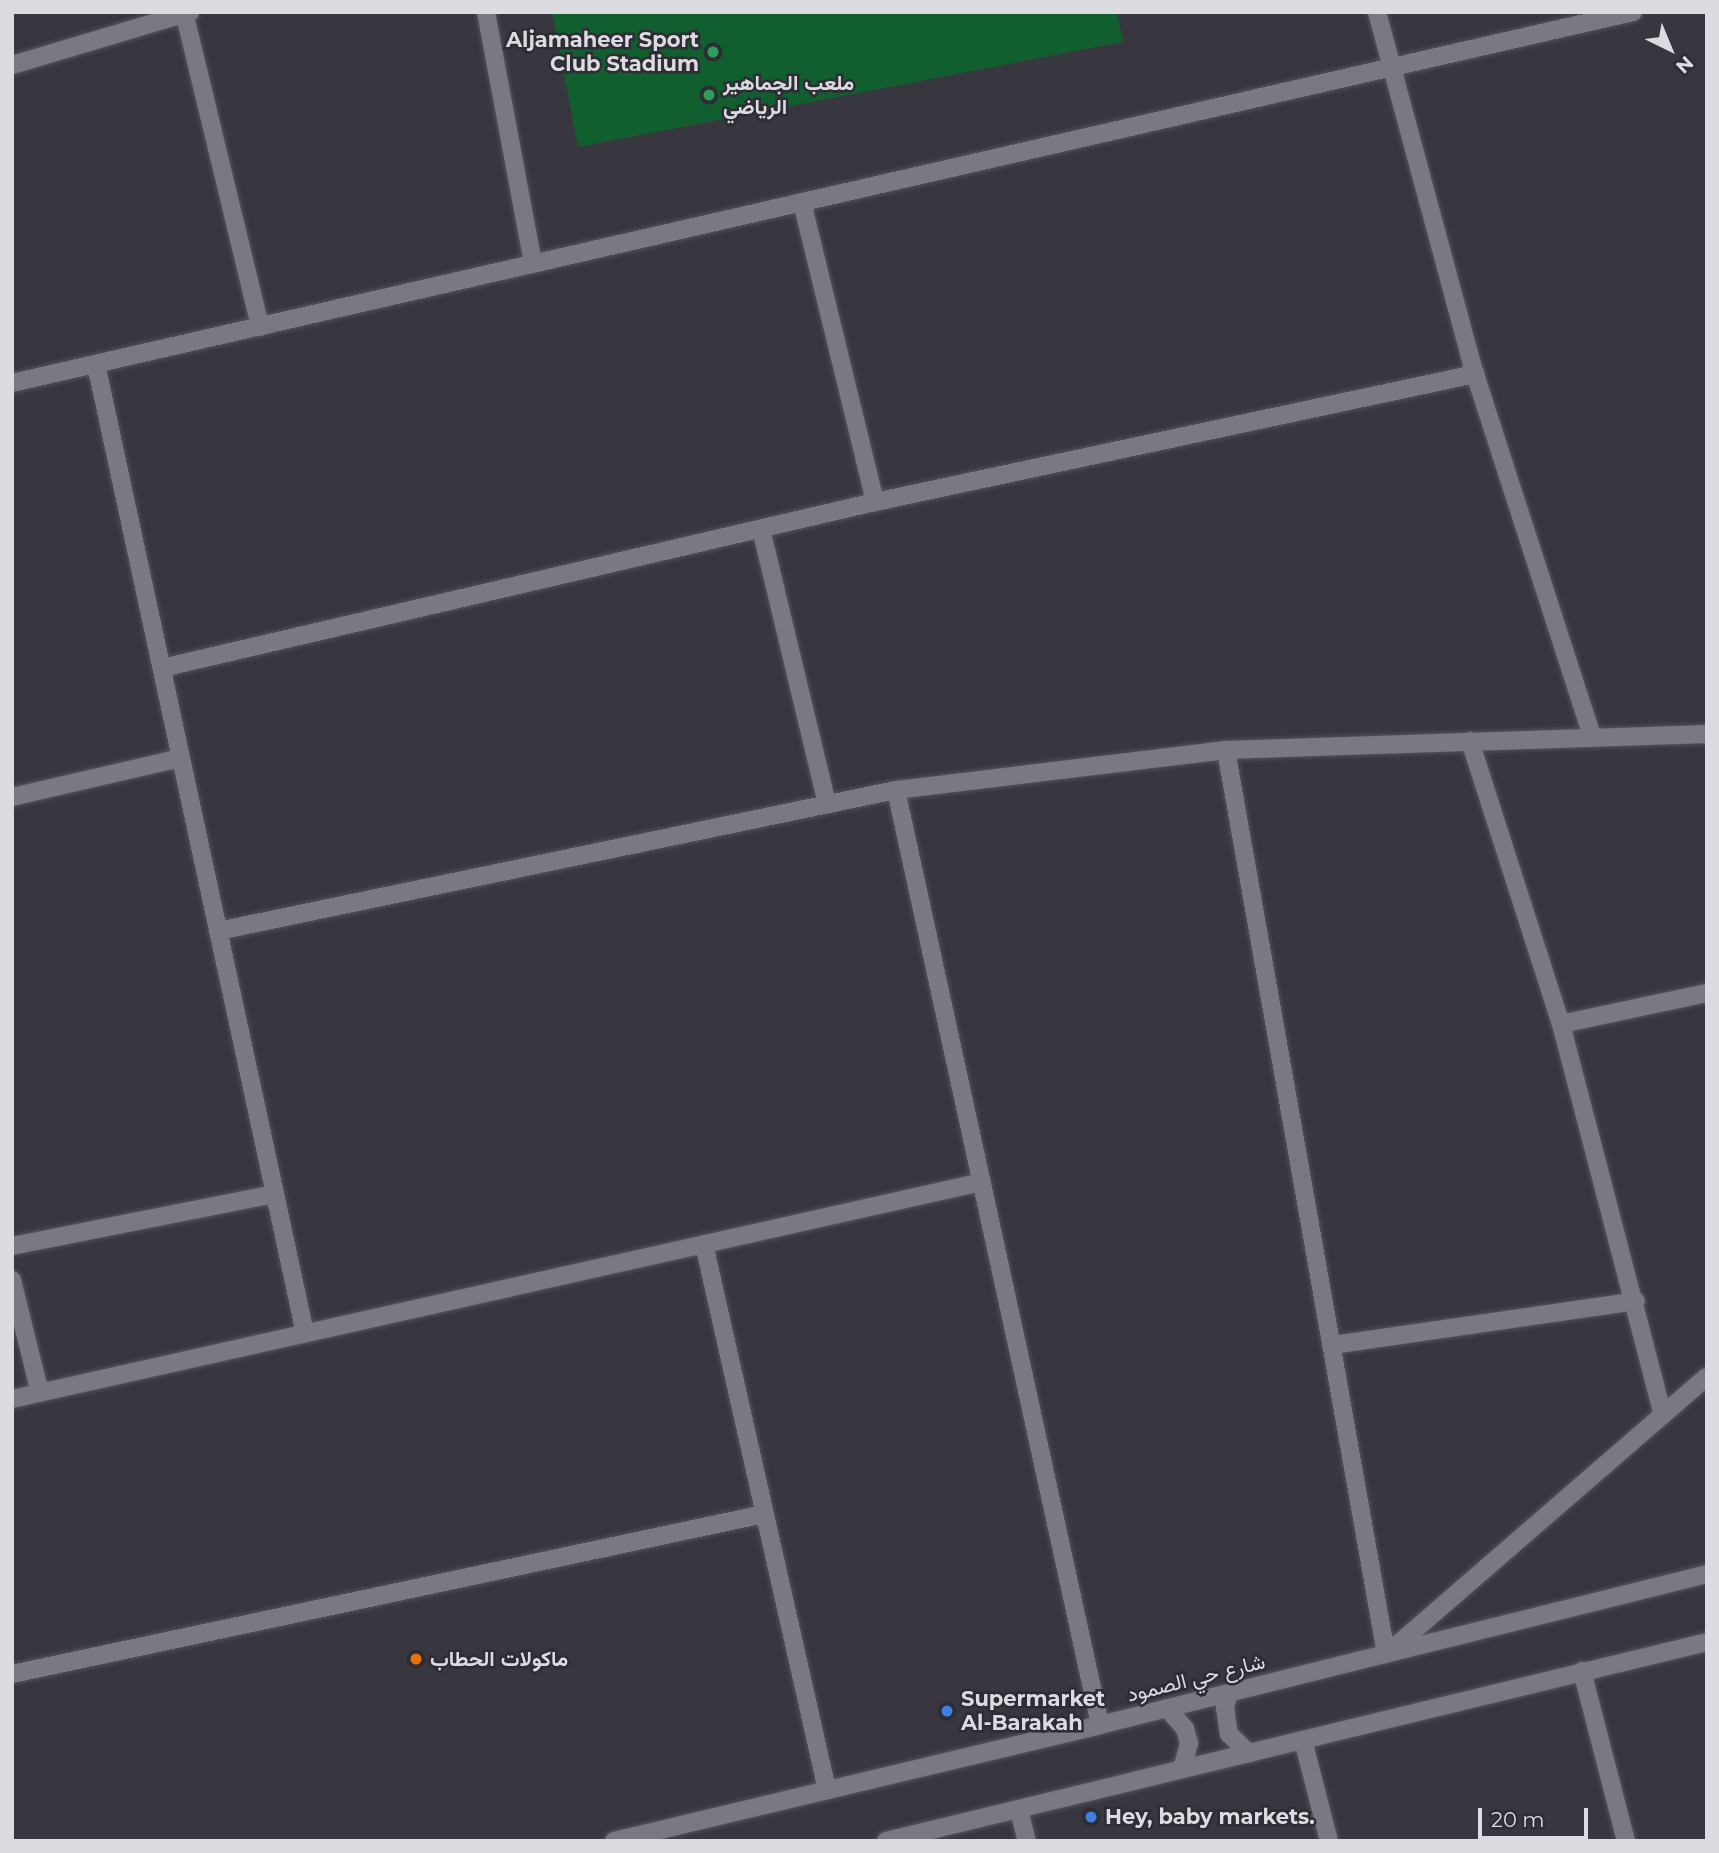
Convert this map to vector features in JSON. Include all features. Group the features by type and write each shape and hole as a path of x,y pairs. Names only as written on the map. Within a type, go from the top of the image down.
{"street":[{"path":"486,12 534,264"},
{"path":"1377,12 1390,68 1475,373 1592,736"},
{"path":"12,383 1633,12"},
{"path":"12,65 186,13 260,327"},
{"path":"802,202 875,502"},
{"path":"96,364 305,1333"},
{"path":"162,668 875,502 1475,373"},
{"path":"761,529 827,804"},
{"path":"218,930 896,790 1227,750 1707,734"},
{"path":"1469,741 1561,1024 1636,1301 1663,1415"},
{"path":"1227,750 1386,1654"},
{"path":"12,797 181,758"},
{"path":"896,790 1100,1725"},
{"path":"1561,1024 1707,993"},
{"path":"12,1399 982,1182"},
{"path":"12,1246 275,1194"},
{"path":"704,1244 827,1790"},
{"path":"12,1280 40,1393"},
{"path":"1332,1345 1636,1301"},
{"path":"1386,1654 1707,1377"},
{"path":"12,1674 764,1514"},
{"name":"شارع حي الصمود","path":"614,1841 1167,1709 1707,1574"},
{"path":"886,1841 1707,1642"},
{"path":"1582,1671 1626,1841"},
{"path":"1229,1693 1225,1720 1230,1734 1249,1753"},
{"path":"1167,1709 1178,1718 1189,1743 1182,1769"},
{"path":"1303,1740 1329,1841"},
{"path":"1019,1810 1027,1841"}],"green space":[{"name":"ملعب الجماهير الرياضي","path":"552,12 1117,12 1123,42 578,147"}],"place":[{"name":"Aljamaheer Sport Club Stadium","path":"713,52"},
{"name":"ملعب الجماهير الرياضي","path":"709,95"},
{"name":"ماكولات الحطاب","path":"416,1659"},
{"name":"Supermarket Al-Barakah","path":"947,1711"},
{"name":"Hey, baby markets.","path":"1091,1817"}]}
